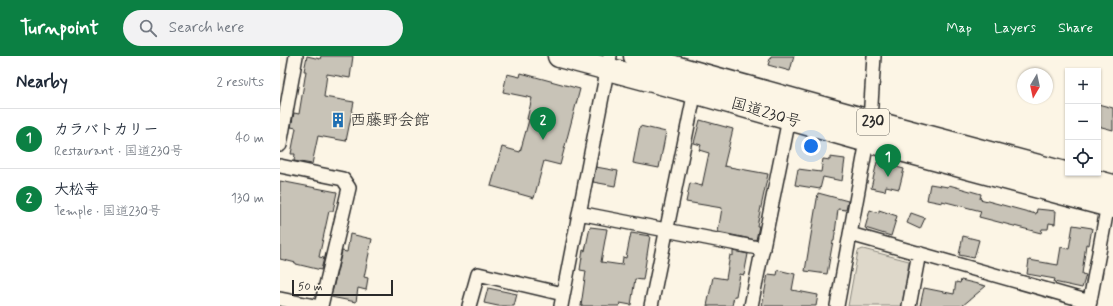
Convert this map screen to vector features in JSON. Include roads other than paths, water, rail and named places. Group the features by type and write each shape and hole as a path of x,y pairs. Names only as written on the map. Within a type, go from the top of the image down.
{"highway":[{"name":"国道230号","path":"558,56 608,63 697,83 868,131 1111,196"},
{"name":"国道230号","path":"635,56 697,83"}],"street":[{"path":"280,145 296,56"},
{"path":"837,306 868,131 874,56"},
{"path":"469,306 478,274 562,300 608,63"},
{"path":"651,306 697,83"},
{"path":"751,306 791,109"},
{"path":"280,166 343,179 349,188 321,306"},
{"path":"850,234 1090,304 1111,196"},
{"path":"579,214 763,249"},
{"path":"909,306 918,253"},
{"path":"280,299 315,306"}],"place":[{"name":"西藤野会館","path":"338,120"},
{"name":"大松寺","path":"543,140"},
{"name":"カラバトカリー","path":"888,177"}]}
